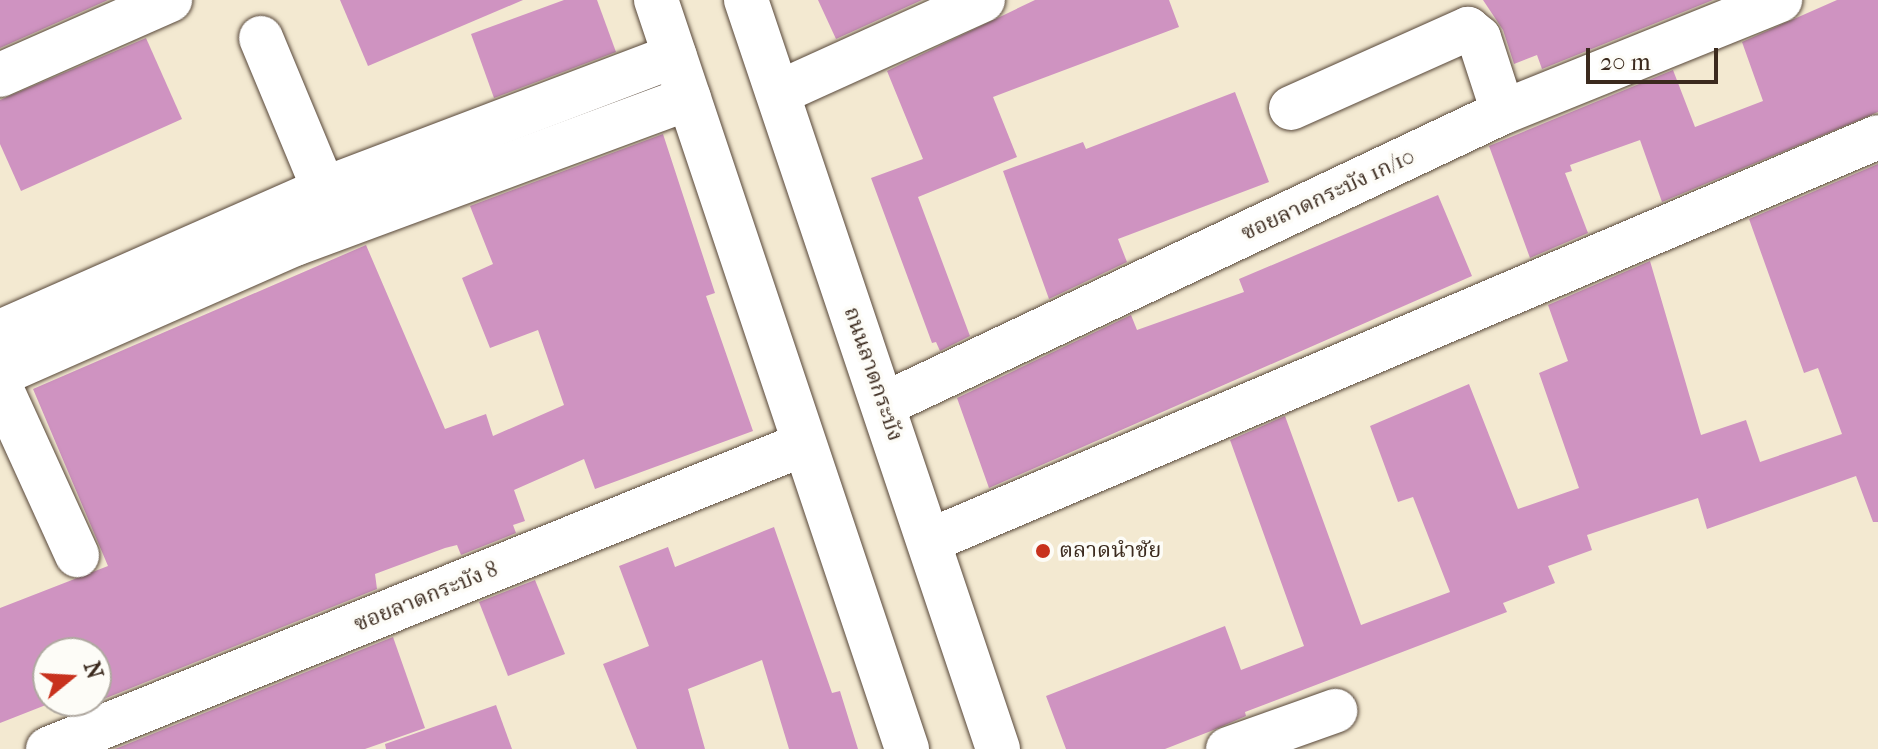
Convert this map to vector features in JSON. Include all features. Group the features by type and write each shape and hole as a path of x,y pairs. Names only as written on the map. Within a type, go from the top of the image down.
{"main road":[{"path":"0,75 170,0"},
{"path":"656,0 907,749"},
{"name":"ถนนลาดกระบัง","path":"746,0 998,749"},
{"path":"778,93 983,0"},
{"name":"ซอยลาดกระบัง 1ก/10","path":"883,405 1503,112 1734,9 1780,0"},
{"path":"1291,108 1468,29 1479,38 1503,112"},
{"path":"261,38 324,189"},
{"path":"0,332 324,189 675,56"},
{"path":"0,374 295,244 689,98"},
{"path":"929,541 1878,137"},
{"path":"0,386 77,555"},
{"name":"ซอยลาดกระบัง 8","path":"48,749 804,444"},
{"path":"1228,749 1335,711"}],"building":[{"path":"0,0 108,0 0,48"},
{"path":"340,0 523,0 368,66"},
{"path":"564,0 597,0 616,52 494,98 471,34"},
{"path":"818,0 922,0 836,39"},
{"path":"1035,0 1169,0 1179,27 993,97 1017,157 918,197 970,336 940,351 936,342 932,343 871,178 923,159 887,71"},
{"path":"1483,0 1713,0 1542,69 1537,55 1514,64 1503,30"},
{"path":"1837,0 1878,0 1878,112 1662,202 1640,140 1570,165 1572,171 1565,173 1588,233 1530,258 1489,146 1673,70 1695,127 1763,101 1742,42"},
{"path":"146,38 182,119 21,191 0,144 0,100"},
{"path":"1235,92 1269,182 1118,239 1127,262 1049,299 1003,171 1083,142 1086,149"},
{"path":"663,134 715,293 706,296 753,431 595,489 584,459 514,490 525,521 513,525 516,533 461,555 457,545 375,574 377,589 112,696 112,637 32,637 32,710 0,723 0,608 108,566 33,389 366,245 445,429 486,414 493,436 564,405 538,330 490,348 462,278 493,264 470,206"},
{"path":"1878,164 1878,522 1873,522 1856,476 1707,529 1698,498 1587,535 1592,550 1548,566 1555,583 1503,603 1507,612 1245,712 1246,716 1211,731 1165,749 1066,749 1046,696 1225,626 1241,670 1304,646 1230,440 1285,416 1361,625 1450,592 1413,497 1398,502 1370,426 1469,384 1518,509 1579,488 1539,373 1568,361 1548,305 1650,261 1701,435 1746,420 1760,462 1842,434 1818,368 1804,373 1749,219"},
{"path":"1438,195 1472,276 989,488 957,398 1131,315 1137,330 1244,292 1239,279"},
{"path":"774,527 832,693 840,691 858,749 789,749 762,660 688,689 705,749 637,749 603,664 649,646 619,566 668,547 675,567"},
{"path":"535,580 565,654 508,676 479,602"},
{"path":"393,637 425,728 365,749 115,749"},
{"path":"496,705 512,749 386,749 385,744"}],"place":[{"name":"ตลาดนำชัย","path":"1043,551"}]}
